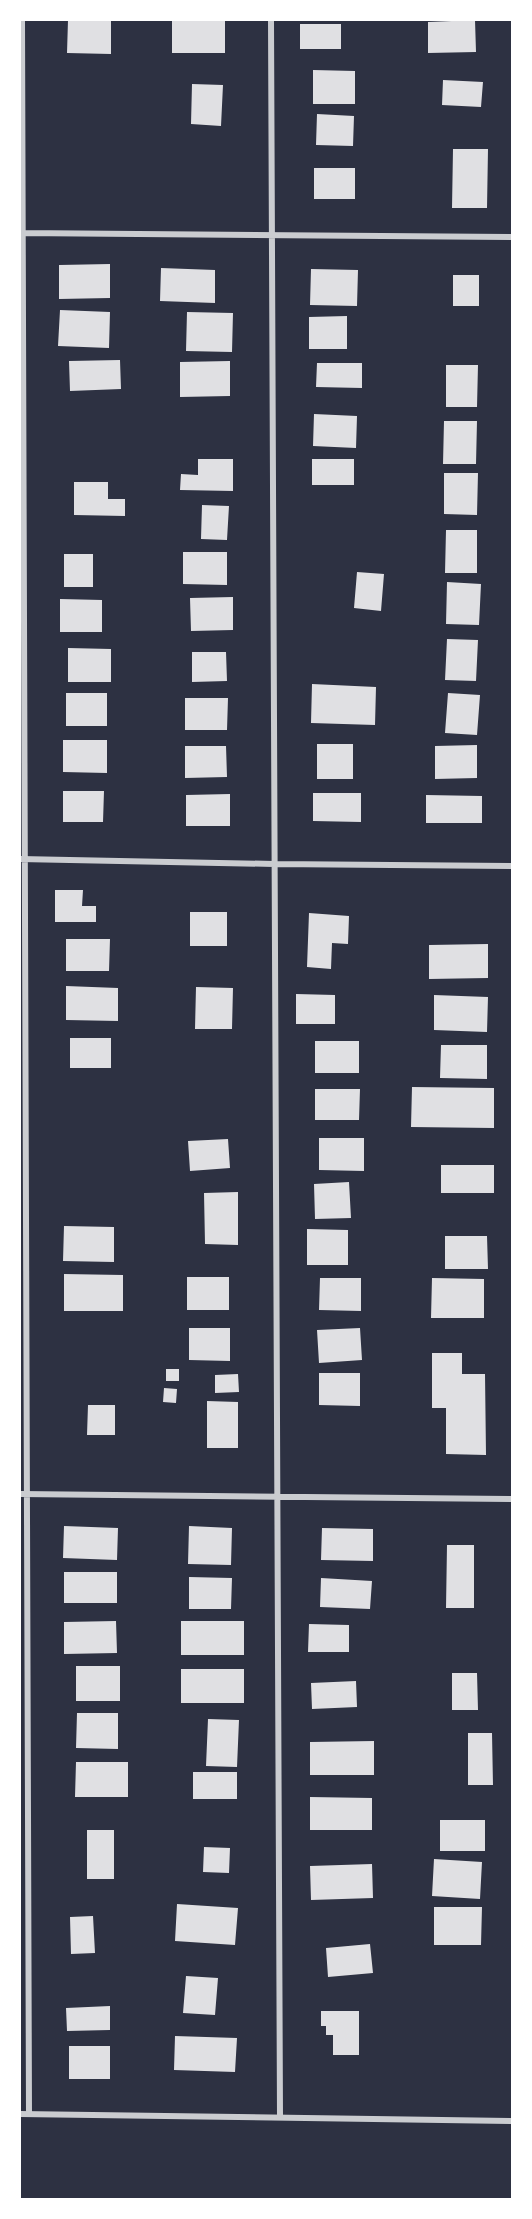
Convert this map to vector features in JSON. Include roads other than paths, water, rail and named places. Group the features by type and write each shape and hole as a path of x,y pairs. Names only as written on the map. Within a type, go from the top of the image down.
{"street":[{"path":"22,20 23,1494 29,2114"},
{"path":"271,20 280,2117"},
{"path":"21,233 513,237"},
{"path":"23,859 513,866"},
{"path":"23,1494 513,1499"},
{"path":"20,2114 513,2121"}]}
